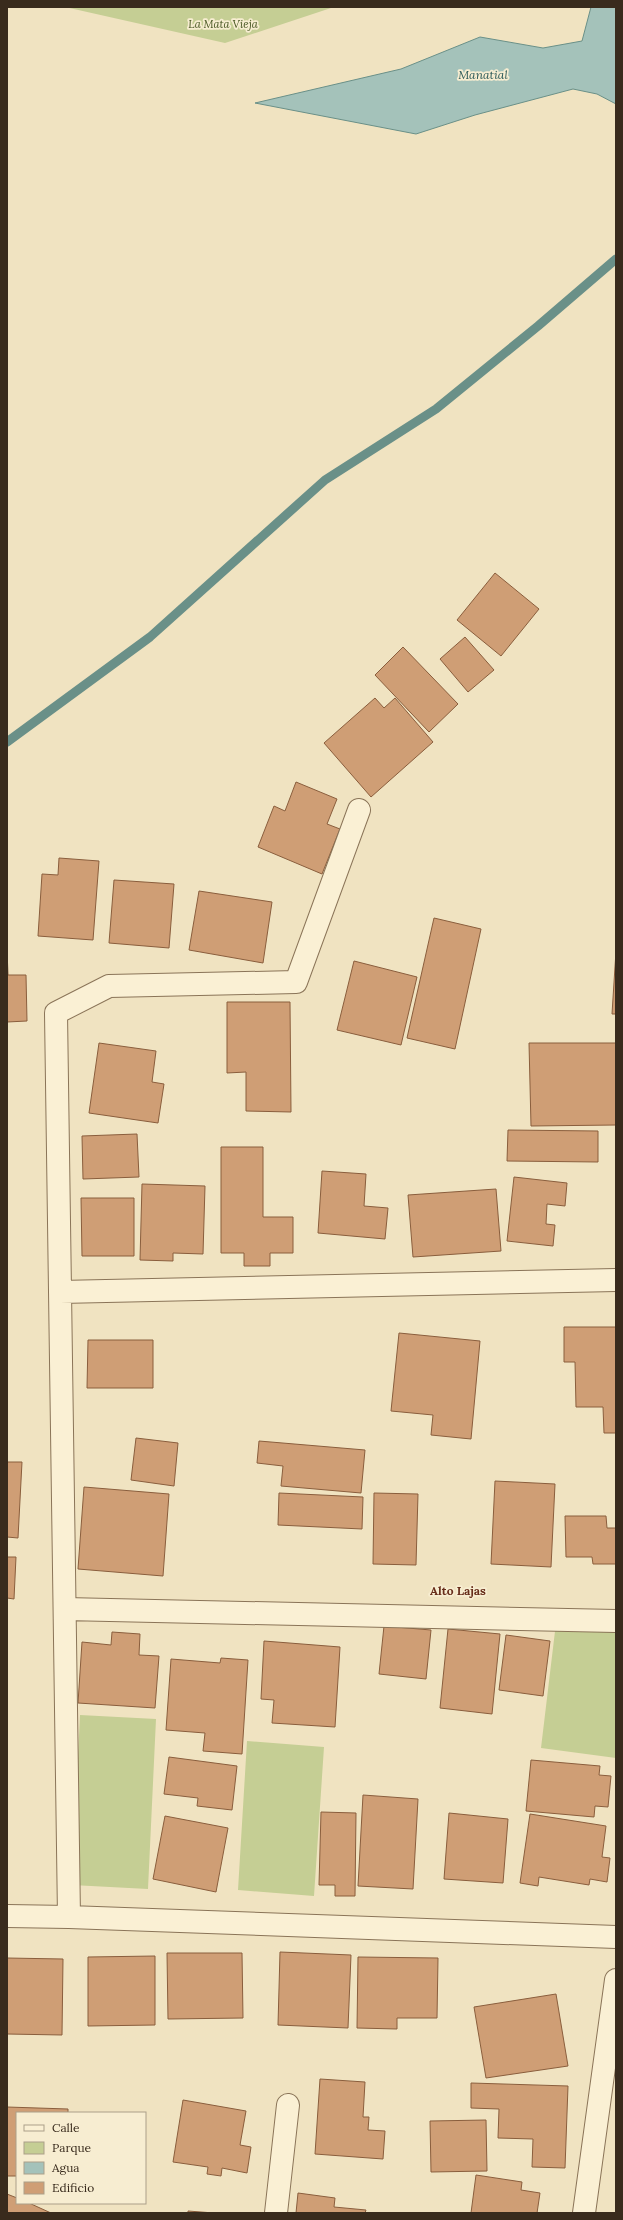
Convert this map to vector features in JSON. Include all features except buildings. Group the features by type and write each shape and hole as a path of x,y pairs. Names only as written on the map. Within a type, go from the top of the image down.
{"street":[{"path":"69,1917 56,1013 109,986 296,982 359,810"},
{"path":"60,1292 616,1280"},
{"path":"65,1609 616,1621"},
{"path":"7,1916 616,1937"},
{"path":"584,2213 616,1980"},
{"path":"276,2213 288,2105"}],"green space":[{"name":"La Mata Vieja","path":"65,7 334,7 225,43"},
{"path":"556,1623 616,1630 616,1758 541,1748"},
{"path":"80,1715 156,1719 148,1889 72,1885"},
{"path":"247,1741 324,1747 314,1896 238,1890"}],"water":[{"name":"Manatial","path":"591,7 616,7 616,104 597,94 573,89 475,115 416,134 255,103 401,69 480,37 543,48 582,41"}],"waterway":[{"path":"7,742 150,637 325,480 436,409 538,326 616,259"}],"district":[{"name":"Alto Lajas","path":"458,1591"}]}
